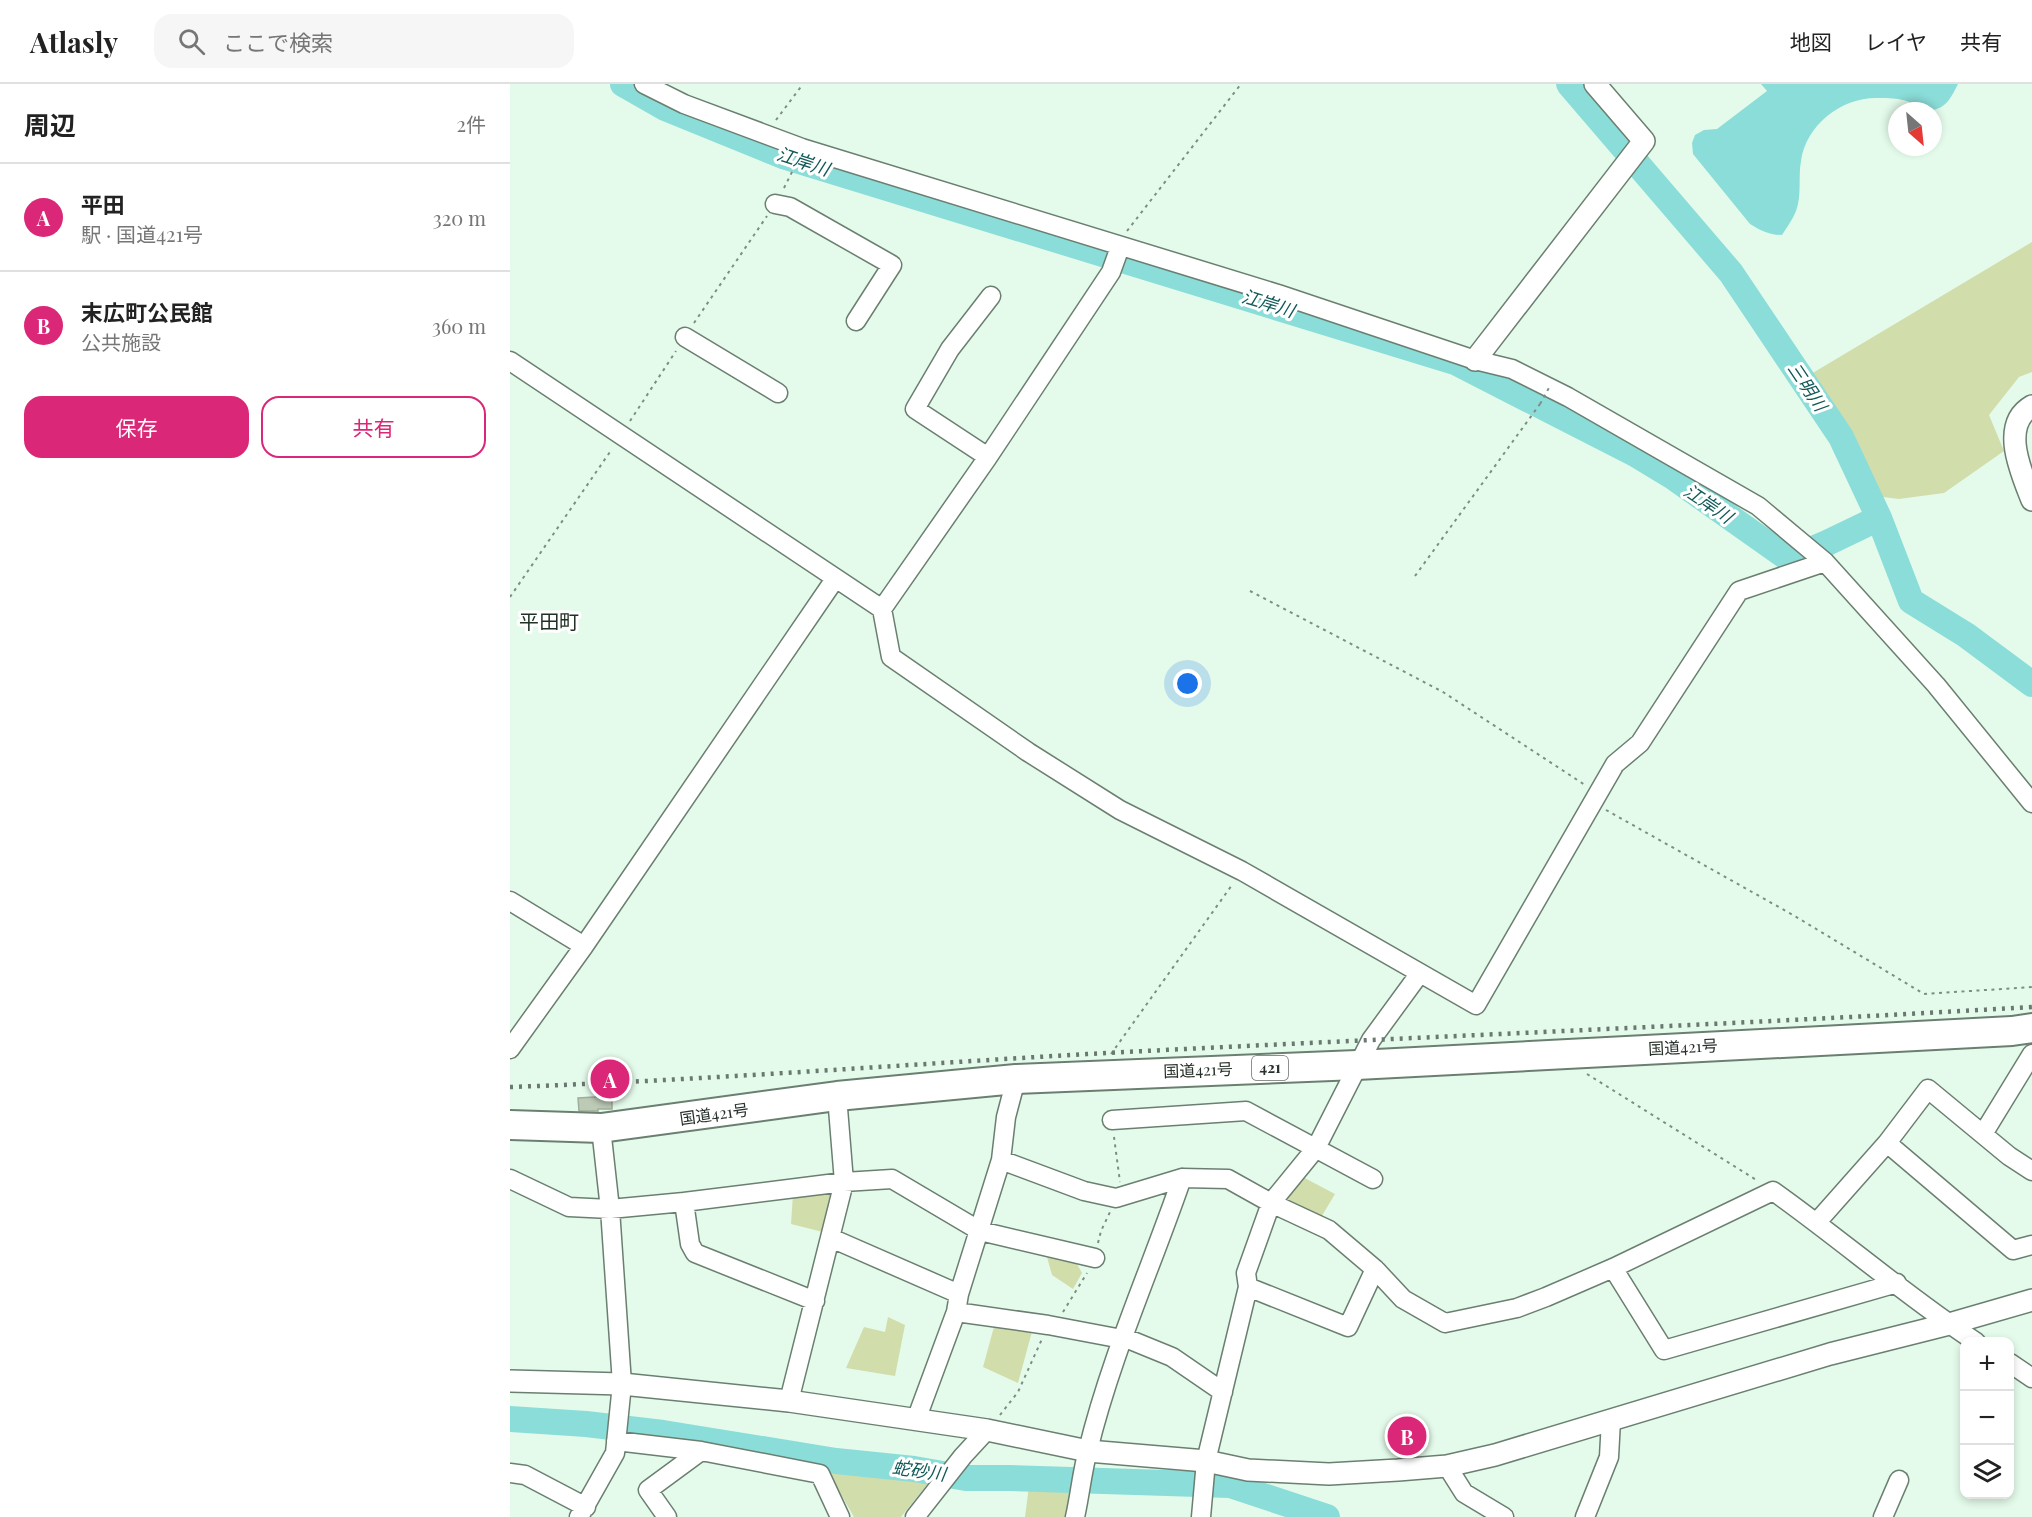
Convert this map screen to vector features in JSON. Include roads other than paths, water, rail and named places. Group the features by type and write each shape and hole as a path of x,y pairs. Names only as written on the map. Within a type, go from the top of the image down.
{"highway":[{"name":"国道421号","path":"510,1125 601,1128 837,1096 1016,1079 1357,1065 2032,1028"}],"street":[{"path":"644,84 684,104 813,152 1117,255 1278,294 1475,360 1512,369 1568,397 1758,506 1826,562 1936,685 2032,803"},
{"path":"1475,360 1644,141 1594,84"},
{"path":"775,204 790,207 892,265 856,321"},
{"path":"1117,255 1111,272 988,457 882,609 891,657 1028,752 1120,810 1242,871 1476,1005 1616,764 1640,742 1739,591 1826,562"},
{"path":"988,457 915,409 950,350 992,296"},
{"path":"685,338 778,393"},
{"path":"510,361 882,609"},
{"path":"2032,406 2019,422 2014,435 2018,464 2032,500"},
{"path":"510,1049 584,946 835,579"},
{"path":"510,901 584,946"},
{"path":"1202,1509 1206,1461 1248,1287 1246,1273 1271,1203 1316,1148 1371,1040 1419,973"},
{"path":"1983,1134 2030,1061"},
{"path":"916,1420 956,1312 959,1294 1001,1160 1006,1117 1016,1079"},
{"path":"1816,1222 1887,1143 1928,1089 2009,1156 2032,1171"},
{"path":"789,1401 844,1182 837,1096"},
{"path":"1112,1120 1246,1111 1373,1179"},
{"path":"510,1473 525,1475 582,1512 615,1453 622,1384 610,1209 601,1128"},
{"path":"1887,1143 2013,1250 2032,1245"},
{"path":"1001,1160 1084,1191 1116,1198 1182,1178 1228,1179 1271,1203 1329,1230 1375,1269 1403,1299 1445,1323 1517,1308 1613,1268 1773,1191 1949,1324 1970,1337"},
{"path":"1075,1517 1088,1450 1122,1338 1156,1253 1182,1178"},
{"path":"510,1179 569,1207 610,1209 844,1182 892,1179 980,1231 1095,1258"},
{"path":"684,1202 690,1244 695,1253 815,1301"},
{"path":"831,1238 959,1294"},
{"path":"1613,1268 1664,1350 1897,1284"},
{"path":"1248,1287 1348,1327 1375,1269"},
{"path":"510,1381 622,1384 789,1401 987,1430 1088,1450 1206,1461 1248,1470 1329,1474 1447,1466 1495,1455 1830,1354 2032,1300"},
{"path":"956,1312 1122,1338 1172,1358 1223,1392"},
{"path":"2014,1366 2032,1378"},
{"path":"1585,1517 1609,1457 1611,1420"},
{"path":"915,1517 930,1510 942,1482 987,1430"},
{"path":"616,1437 820,1474 840,1517"},
{"path":"668,1517 648,1490 701,1451"},
{"path":"1447,1466 1464,1493 1504,1517"},
{"path":"1883,1517 1899,1480"}],"water":[{"path":"1761,84 1958,84 1949,100 1942,106 1942,102 1863,99 1838,108 1827,116 1810,136 1804,148 1800,167 1798,205 1782,235 1766,232 1750,224 1693,154 1692,143 1695,135 1704,130 1717,129 1767,91"}],"waterway":[{"name":"江岸川","path":"623,84 665,108 783,156 1455,362 1635,454 1673,477 1789,559 1879,518"},
{"name":"三明川","path":"1569,84 1731,273 1841,437 1879,518 1911,601 1966,635 2032,684"},
{"name":"蛇砂川","path":"510,1419 586,1424 663,1433 836,1461 914,1469 966,1478 1230,1485 1327,1517"}],"railway":[{"path":"510,1087 1106,1053 2032,1007"}],"place":[{"name":"平田","path":"610,1079"},
{"name":"末広町公民館","path":"1407,1436"}],"district":[{"name":"平田町","path":"549,622"}]}
